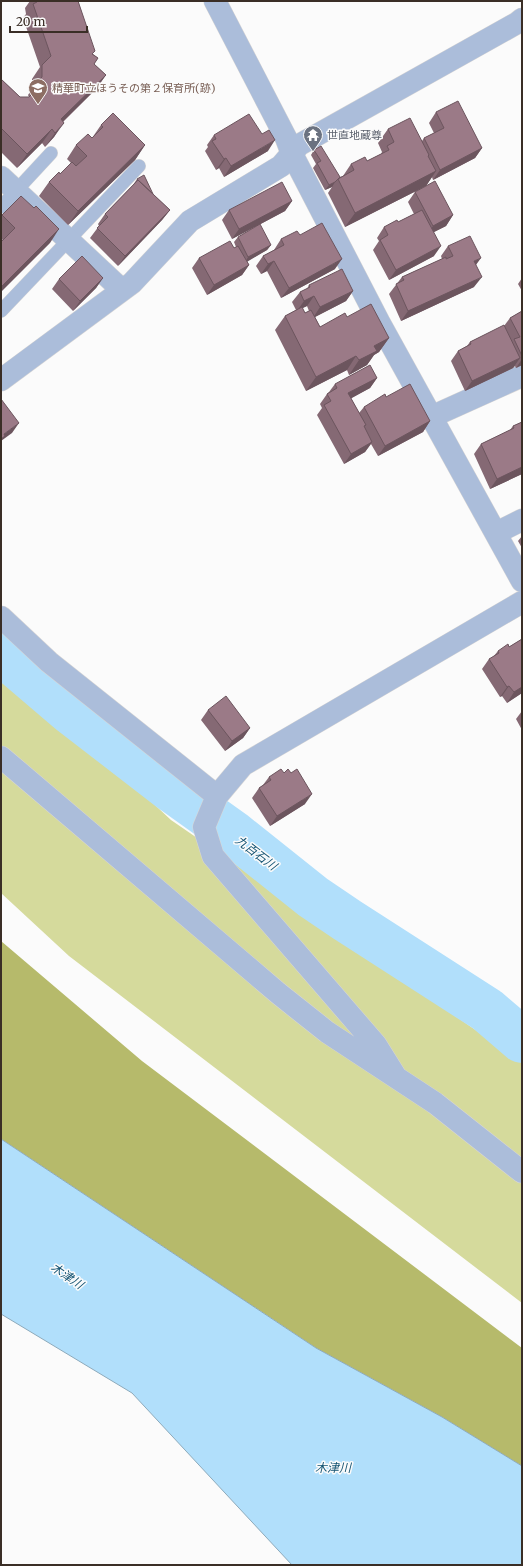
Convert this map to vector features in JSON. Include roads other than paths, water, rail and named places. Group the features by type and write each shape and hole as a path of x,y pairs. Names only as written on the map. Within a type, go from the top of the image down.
{"street":[{"path":"215,1 286,138 292,154 431,417 522,581"},
{"path":"1,380 132,283 190,222 281,166 299,145 522,19"},
{"path":"8,184 122,290"},
{"path":"431,417 522,376"},
{"path":"496,533 522,520"},
{"path":"396,1077 376,1045 213,856 204,827 217,796 243,765 522,602"},
{"path":"1,617 49,662 217,796"},
{"path":"1,757 278,993 327,1032 435,1103 522,1172"}],"lane":[{"path":"1,207 8,184 51,153"},
{"path":"1,311 139,166"}],"water":[{"name":"木津川","path":"1,1139 316,1348 442,1417 522,1466 522,1565 292,1565 132,1393 1,1314"}],"waterway":[{"name":"九百石川","path":"1,652 70,711 171,789 234,834 313,897 487,1010 522,1040"}],"place":[{"name":"精華町立ほうその第２保育所(跡)","path":"38,105"},
{"name":"世直地蔵尊","path":"313,152"}]}
